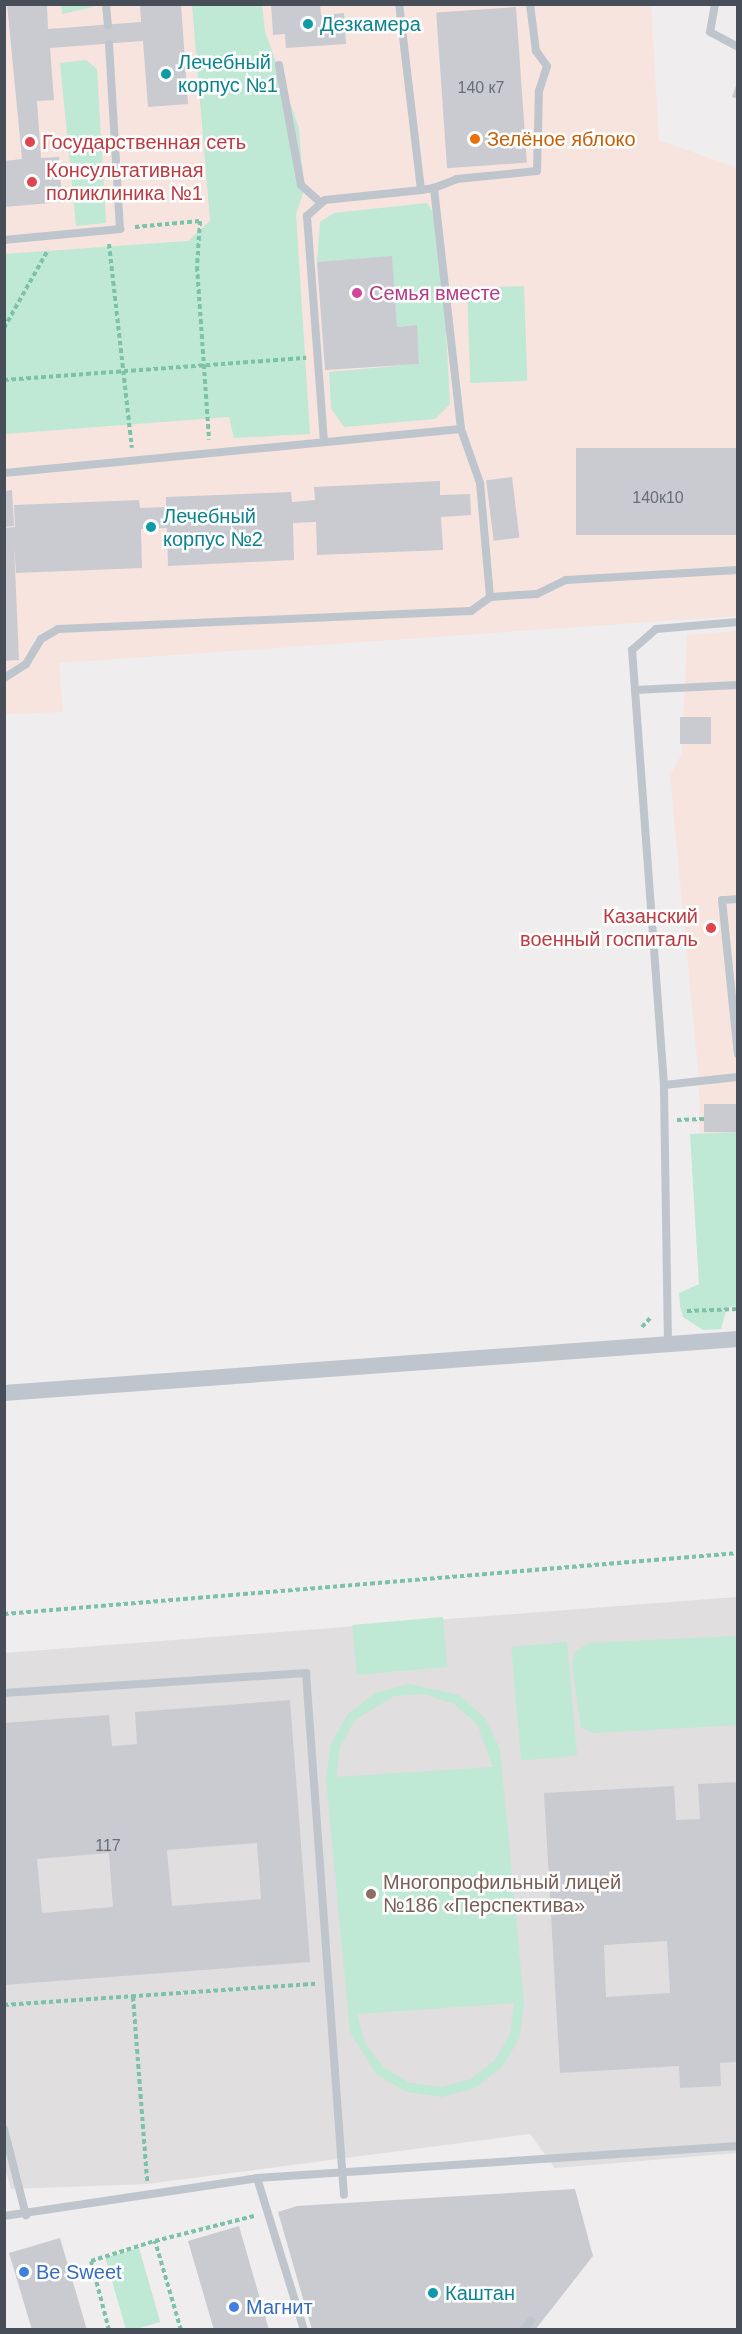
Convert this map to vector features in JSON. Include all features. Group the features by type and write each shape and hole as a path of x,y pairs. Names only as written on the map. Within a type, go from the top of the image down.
{"street":[{"path":"4,1393 738,1340"}],"lane":[{"path":"106,4 108,25"},
{"path":"399,4 421,190"},
{"path":"324,442 307,216 321,203 434,188 458,179 537,171 539,91 547,66 536,51 530,4"},
{"path":"715,4 710,32 738,47"},
{"path":"4,240 120,229 109,44"},
{"path":"279,65 301,185 321,203"},
{"path":"434,188 461,429 480,483 489,597"},
{"path":"4,473 461,429"},
{"path":"4,678 26,664 41,639 58,629 471,611 489,597 537,594 566,580 738,570"},
{"path":"668,1346 664,1085 632,650 656,629 738,622"},
{"path":"635,690 738,685"},
{"path":"738,899 722,900 738,1054"},
{"path":"664,1085 738,1077"},
{"path":"4,1694 306,1673 344,2195"},
{"path":"4,2129 26,2215"},
{"path":"4,2216 26,2215 257,2178 738,2145"},
{"path":"257,2178 304,2330"},
{"path":"524,2330 531,2320"}],"path":[{"path":"120,229 200,221 202,366 211,453"},
{"path":"107,230 120,372 134,461"},
{"path":"4,328 57,235"},
{"path":"4,380 316,358"},
{"path":"665,1121 705,1119"},
{"path":"687,1311 738,1309"},
{"path":"4,1614 738,1553"},
{"path":"4,2005 330,1983"},
{"path":"133,1997 147,2184"},
{"path":"109,2330 91,2261 155,2241 266,2212"},
{"path":"155,2241 181,2330"}],"shaded area":[{"path":"4,5 651,5 659,140 737,168 737,616 59,663 63,712 5,714"},
{"name":"Казанский военный госпиталь","path":"737,631 737,1278 700,1280 699,1080 670,776 682,753 687,635"},
{"name":"Многопрофильный лицей №186 «Перспектива»","path":"737,1597 737,2153 555,2168 530,2134 147,2184 11,2189 4,2165 4,1653"}],"green space":[{"path":"61,5 92,5 93,7 62,14"},
{"path":"192,5 262,5 265,31 299,128 304,191 296,214 310,434 234,438 229,417 5,434 4,254 188,241 210,221"},
{"path":"86,60 97,69 106,223 76,226 60,63"},
{"path":"427,203 440,223 450,404 435,419 344,427 331,408 329,372 419,364 416,325 397,327 391,257 317,262 320,222 334,213"},
{"path":"524,286 527,381 470,383 467,288"},
{"path":"737,1132 737,1306 727,1307 721,1329 703,1330 683,1317 679,1293 699,1284 690,1134"},
{"path":"443,1617 447,1667 357,1675 352,1625"},
{"path":"737,1636 737,1725 593,1733 581,1727 572,1664 576,1651 589,1643"},
{"path":"567,1642 577,1756 521,1760 511,1647"},
{"path":"409,1684 459,1695 485,1718 500,1749 524,2002 520,2037 502,2067 475,2088 442,2097 407,2092 377,2075 350,2032 326,1778 331,1744 348,1714 375,1693","holes":["425,1694 454,1704 477,1724 493,1767 336,1777 340,1747 355,1720 394,1696","514,2003 510,2034 495,2060 471,2079 441,2087 410,2083 384,2068 365,2043 357,2014"]},
{"path":"139,2248 160,2322 126,2330 105,2258"}],"building":[{"name":"Лечебный корпус №1","path":"7,4 47,4 48,29 141,22 140,4 181,4 188,104 148,107 143,41 50,48 54,100 37,101 41,158 59,157 62,202 4,207 4,161 22,159"},
{"name":"Дезкамера","path":"271,4 320,4 321,15 344,13 346,44 286,48 285,34 273,35"},
{"path":"516,7 527,163 447,168 436,13"},
{"path":"738,83 738,99 732,97"},
{"name":"Семья вместе","path":"392,256 397,327 417,325 419,364 325,370 317,262"},
{"path":"576,448 738,448 738,535 576,535"},
{"path":"512,477 519,538 494,541 486,480"},
{"name":"Лечебный корпус №2","path":"440,481 440,495 470,494 471,515 441,517 443,550 317,555 316,522 293,523 294,560 168,566 167,528 141,529 142,568 16,573 14,544 19,660 4,661 4,528 15,527 14,505 139,500 140,508 166,507 166,497 291,492 292,502 315,500 314,487"},
{"path":"12,490 14,526 4,527 4,491"},
{"path":"680,717 711,717 711,744 680,744"},
{"path":"704,1104 738,1104 738,1132 704,1132"},
{"path":"290,1700 310,1962 4,1985 4,1723 109,1715 112,1746 137,1744 135,1712","holes":["257,1843 261,1899 172,1906 167,1850","109,1853 113,1907 42,1913 37,1859"]},
{"path":"738,1782 738,2062 720,2063 721,2086 680,2088 679,2066 560,2073 544,1793 674,1786 676,1820 700,1819 698,1784","holes":["667,1941 670,1993 606,1997 604,1945"]},
{"name":"Каштан","path":"575,2189 593,2256 535,2330 312,2330 278,2212 297,2206"},
{"path":"239,2226 269,2330 214,2330 188,2241"},
{"path":"60,2238 87,2330 32,2330 9,2253"}],"place":[{"name":"Дезкамера","path":"308,24"},
{"name":"Лечебный корпус №1","path":"166,74"},
{"name":"Зелёное яблоко","path":"475,139"},
{"name":"Государственная сеть","path":"30,142"},
{"name":"Консультативная поликлиника №1","path":"32,182"},
{"name":"Семья вместе","path":"357,293"},
{"name":"Лечебный корпус №2","path":"151,527"},
{"name":"Казанский военный госпиталь","path":"711,928"},
{"name":"Многопрофильный лицей №186 «Перспектива»","path":"371,1894"},
{"name":"Be Sweet","path":"24,2272"},
{"name":"Каштан","path":"433,2293"},
{"name":"Магнит","path":"234,2307"}]}
